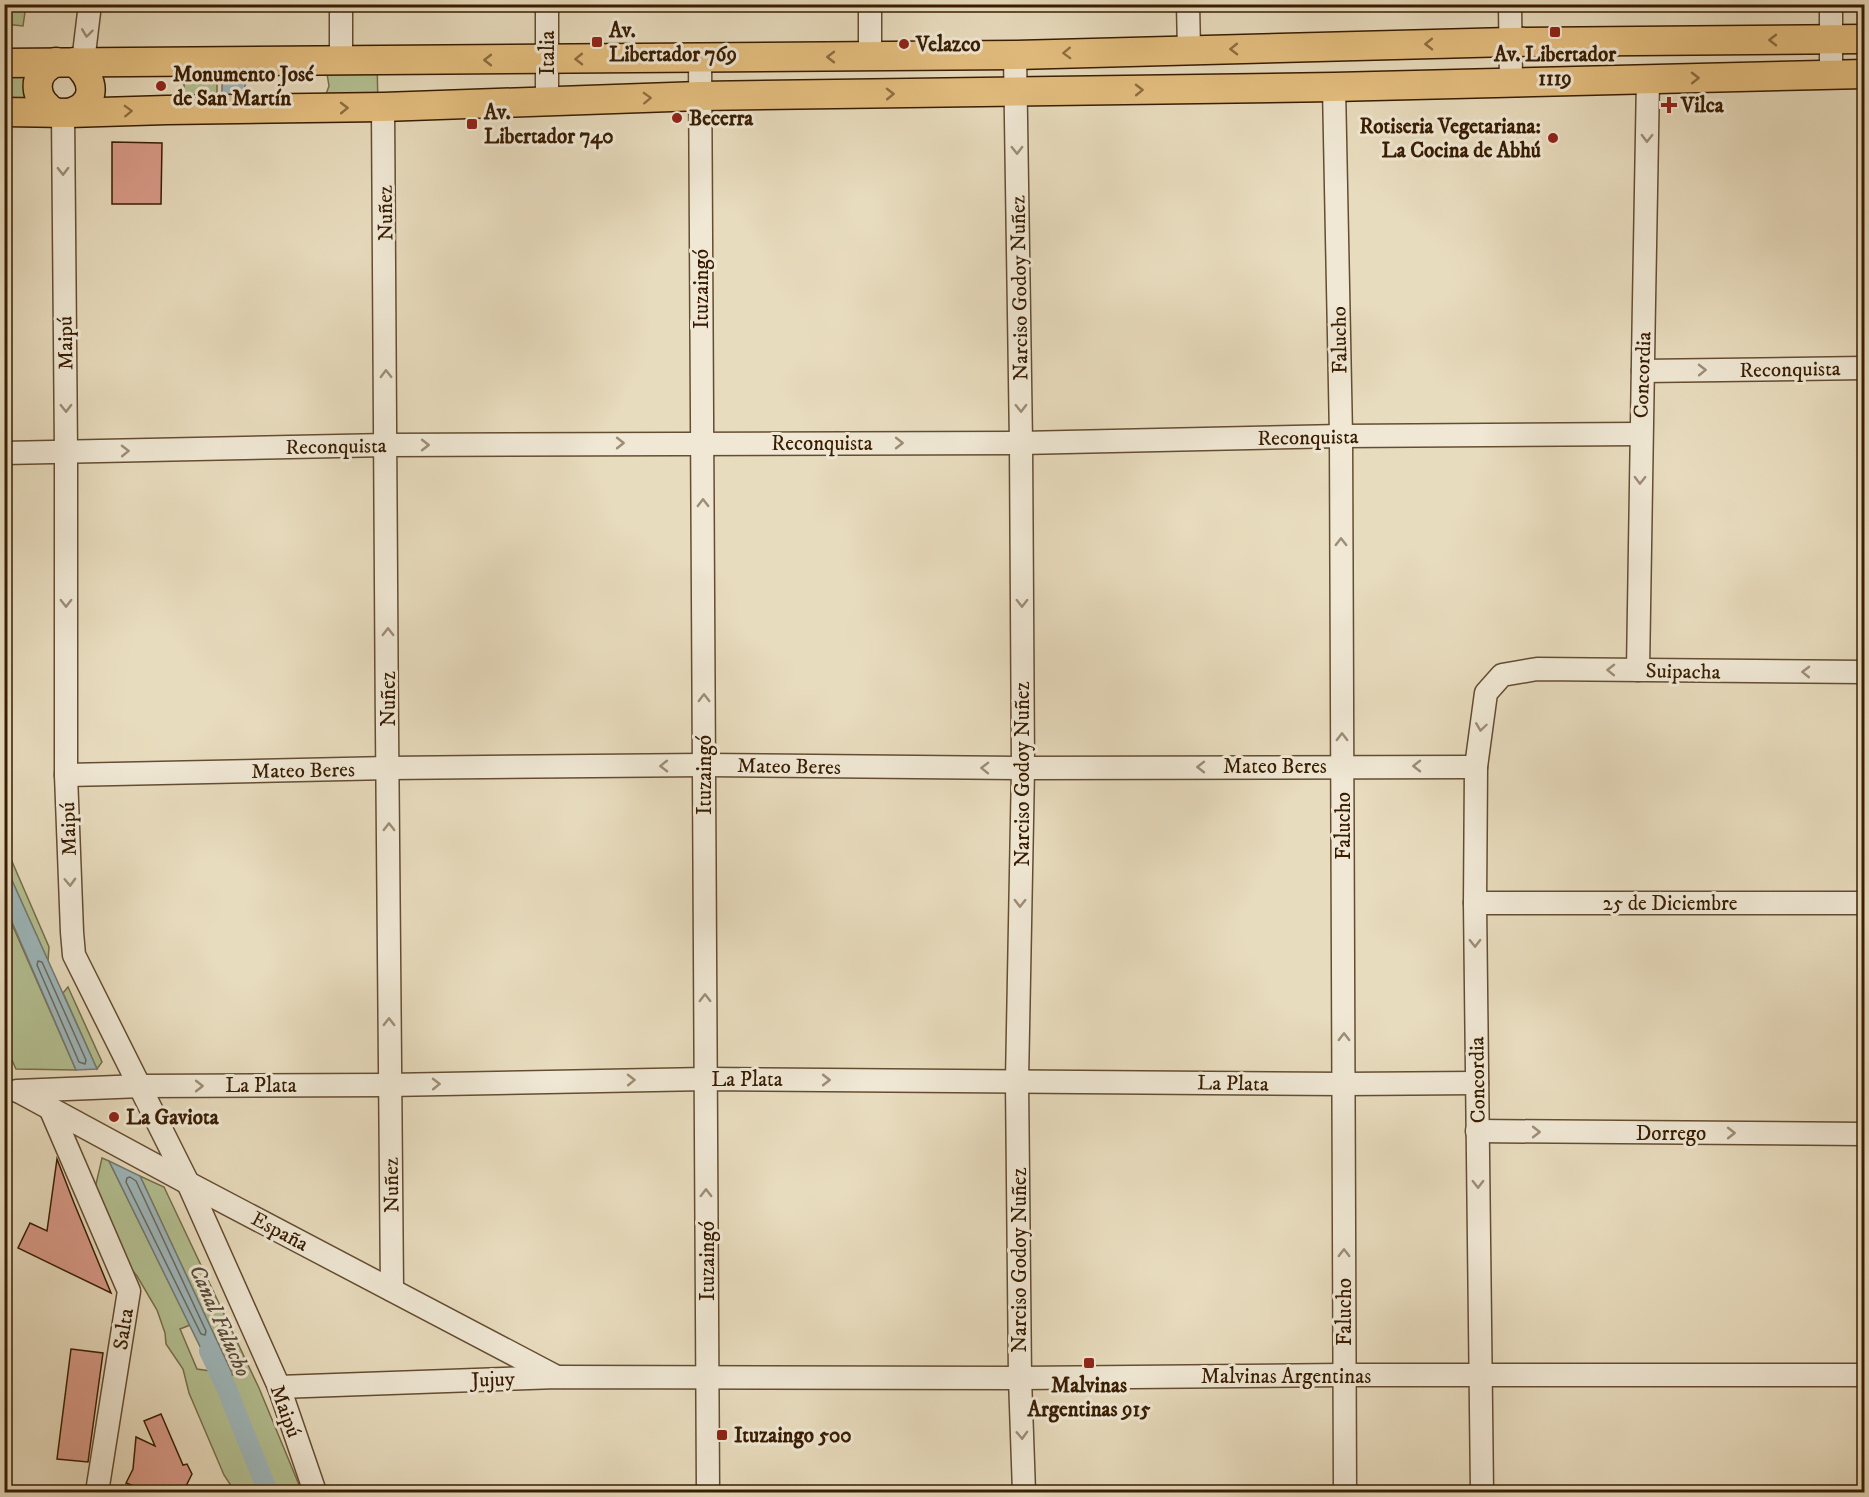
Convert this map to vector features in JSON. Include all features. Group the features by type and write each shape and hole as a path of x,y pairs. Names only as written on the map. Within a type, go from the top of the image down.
{"main road":[{"path":"4,63 1015,55 1510,42 1864,39"},
{"path":"71,62 87,75 90,92 82,106 63,113 44,105 37,88 43,71 71,62"},
{"path":"4,112 383,107 700,96 1334,87 1864,74"}],"street":[{"path":"71,62 90,4"},
{"path":"341,4 341,60"},
{"name":"Italia","path":"547,4 547,101"},
{"path":"870,4 870,56"},
{"path":"1188,4 1189,50"},
{"path":"1510,4 1511,83"},
{"path":"1831,4 1831,75"},
{"name":"Narciso Godoy Nuñez","path":"1015,55 1023,768 1017,1081 1020,1378 1024,1492"},
{"name":"Ituzaingó","path":"700,57 708,1492"},
{"name":"Concordia","path":"1638,670 1640,434 1648,79"},
{"name":"Falucho","path":"1334,87 1341,436 1346,1492"},
{"name":"Nuñez","path":"383,107 392,1290"},
{"name":"Maipú","path":"63,113 66,775 74,955 188,1183 279,1387 315,1492"},
{"name":"Reconquista","path":"1643,371 1864,368"},
{"name":"Reconquista","path":"4,453 387,445 1021,443 1341,436 1640,434"},
{"name":"Suipacha","path":"1502,675 1537,669 1864,672"},
{"name":"Concordia","path":"1482,1492 1475,903 1476,767 1486,693 1502,675"},
{"name":"Mateo Beres","path":"66,775 388,768 704,765 1023,768 1476,767"},
{"name":"25 de Diciembre","path":"1475,903 1864,903"},
{"name":"La Plata","path":"11,1088 389,1085 706,1079 1477,1083"},
{"name":"España","path":"11,1088 557,1377"},
{"name":"Salta","path":"50,1107 129,1291 97,1492"},
{"name":"Dorrego","path":"1477,1131 1864,1134"},
{"name":"Malvinas Argentinas","path":"708,1377 1864,1375"},
{"name":"Jujuy","path":"279,1387 557,1377 708,1377"}],"green space":[{"path":"5,4 26,5 23,26 5,24"},
{"path":"377,60 378,107 326,94 329,86 327,74"},
{"path":"39,67 30,98 5,105 4,69"},
{"path":"217,73 217,97 184,97 184,74"},
{"path":"4,843 49,947 48,961 5,865"},
{"path":"4,906 76,1070 16,1069 5,1045"},
{"path":"68,987 102,1062 97,1069 63,993"},
{"path":"102,1158 109,1161 190,1325 180,1329 197,1369 232,1374 140,1176 164,1187 259,1388 302,1492 235,1492 224,1475 189,1393 183,1369 166,1344 165,1333 157,1310 137,1276 116,1250 98,1206 96,1184"}],"water":[{"path":"245,74 245,94 222,95 222,75"},
{"path":"5,865 97,1069 76,1070 5,906"},
{"path":"109,1161 140,1176 233,1375 213,1373"}],"building":[{"path":"112,142 162,143 161,204 112,204"},
{"path":"57,1159 111,1293 18,1248 30,1223 47,1231"},
{"path":"71,1349 103,1353 88,1462 57,1459"},
{"path":"161,1414 183,1465 187,1464 192,1474 183,1492 137,1492 139,1488 126,1483 133,1469 136,1437 155,1446 144,1421"}],"waterway":[{"name":"Canal Falucho","path":"209,1351 268,1492"}],"place":[{"name":"Av. Libertador 1119","path":"1555,32"},
{"name":"Av. Libertador 769","path":"597,42"},
{"name":"Velazco","path":"904,44"},
{"name":"Monumento José de San Martín","path":"161,86"},
{"name":"Vilca","path":"1669,105"},
{"name":"Becerra","path":"677,118"},
{"name":"Av. Libertador 740","path":"472,124"},
{"name":"Rotiseria Vegetariana: La Cocina de Abhú","path":"1553,138"},
{"name":"La Gaviota","path":"114,1117"},
{"name":"Malvinas Argentinas 915","path":"1089,1363"},
{"name":"Ituzaingo 500","path":"722,1435"}]}
